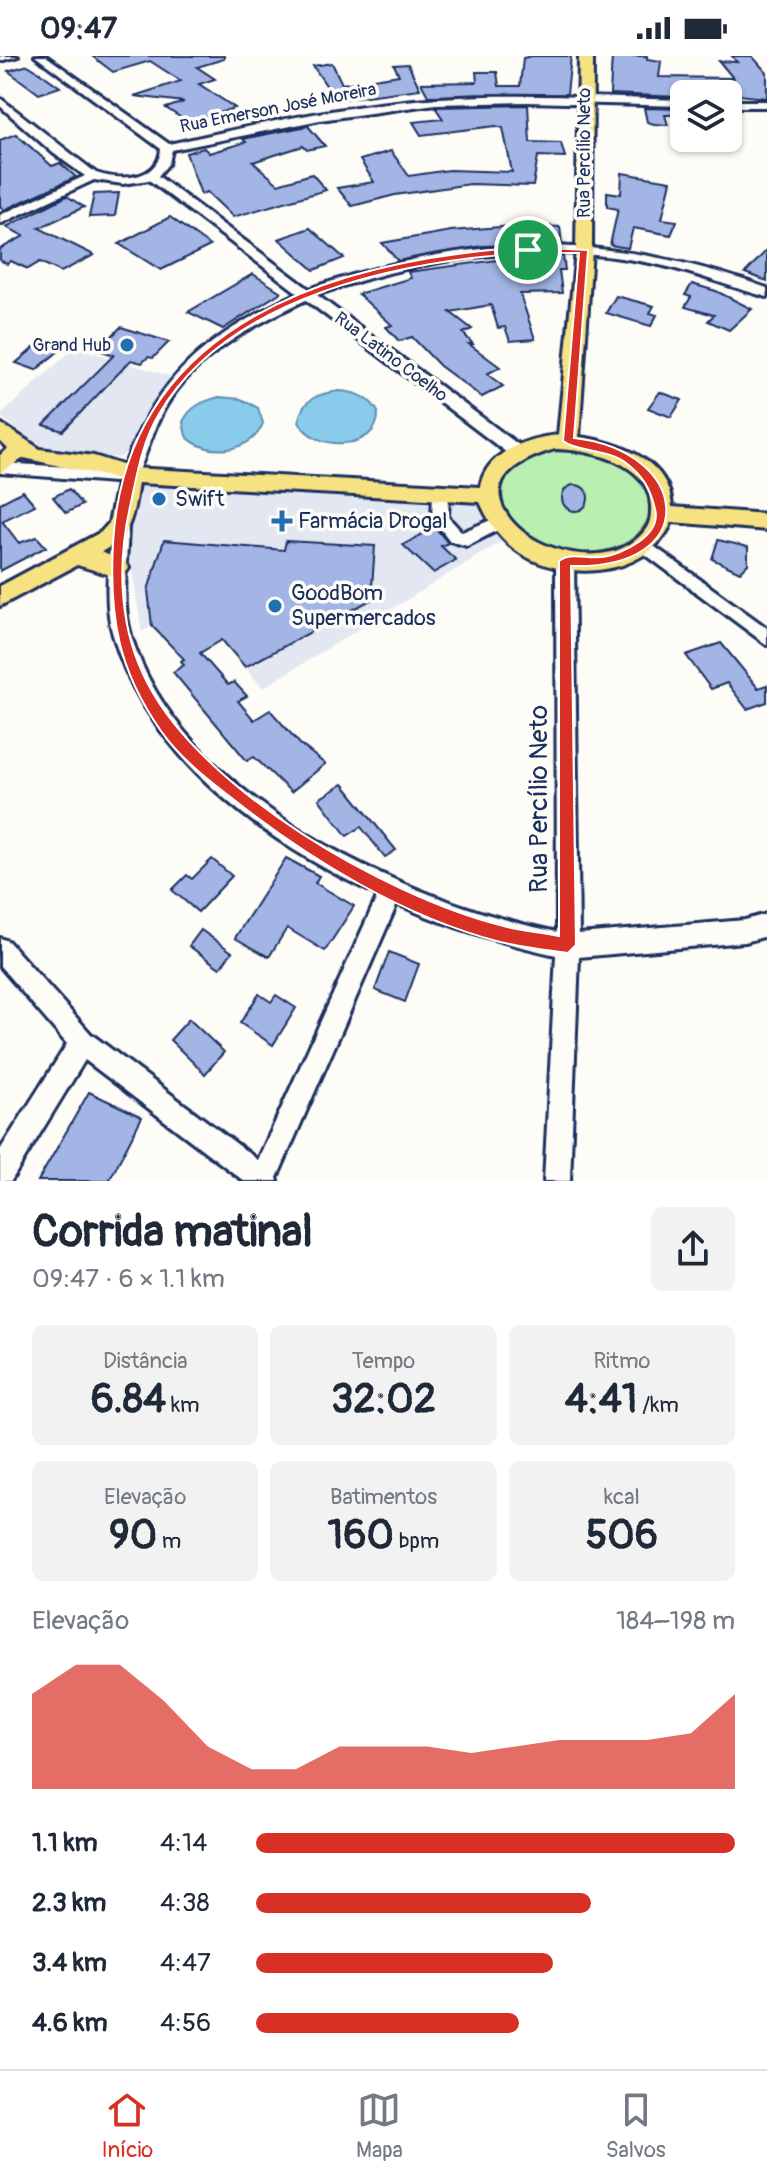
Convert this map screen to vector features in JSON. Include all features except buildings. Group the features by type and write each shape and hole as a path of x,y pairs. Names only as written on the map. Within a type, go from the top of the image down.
{"main road":[{"name":"Rua Percílio Neto","path":"568,441 584,250 586,56"},
{"path":"0,430 20,450 37,457 112,466 129,475 488,495"},
{"path":"568,441 589,443 628,458 655,484 663,514 653,536 644,545 609,560 565,561 526,547 498,523 488,495 496,471 517,452 541,444 568,441"},
{"path":"0,467 20,450"},
{"path":"0,597 109,538 120,526 129,475"},
{"path":"663,514 767,522"},
{"path":"77,557 95,559 117,568"}],"street":[{"path":"1,57 13,56"},
{"path":"0,220 93,176 131,179 150,175 167,158 167,148 47,58 29,57"},
{"name":"Rua Emerson José Moreira","path":"167,148 274,124 386,106 477,99 670,103"},
{"path":"0,101 93,176"},
{"path":"742,104 767,104"},
{"name":"Rua Latino Coelho","path":"150,175 517,452"},
{"path":"0,467 114,477 129,475 152,416 174,384 236,330 307,294 375,272 460,254 584,250 676,266 767,293"},
{"path":"441,493 440,518 456,537 472,539 498,523"},
{"path":"120,526 117,568 122,637 141,684 167,728 200,765 286,832 391,892 500,934 568,945 745,931 767,925"},
{"path":"644,545 767,638"},
{"name":"Rua Percílio Neto","path":"557,1181 568,945 565,561"},
{"path":"0,949 82,1043 263,1180 391,892"},
{"path":"0,1174 82,1043"}],"shaded area":[{"path":"75,347 176,378 140,424 128,451 119,458 43,450 0,416"},
{"path":"135,479 484,497 486,510 504,540 263,688 189,603 142,632 126,533"}],"green space":[{"path":"577,448 604,457 631,472 649,495 651,508 646,523 635,537 621,546 585,553 548,547 519,530 505,509 503,487 513,467 535,453"}],"water":[{"path":"340,391 367,399 378,412 376,425 368,435 357,441 330,442 317,438 306,431 299,421 303,407 313,398"},
{"path":"219,397 241,399 258,408 263,423 250,441 229,449 217,449 195,443 186,436 183,422 189,412 203,402"}],"place":[{"name":"Grand Hub","path":"127,345"},
{"name":"Swift","path":"159,499"},
{"name":"Farmácia Drogal","path":"282,521"},
{"name":"GoodBom Supermercados","path":"275,606"}],"route":[{"path":"528,250 584,250 568,441 589,443 628,458 655,484 663,514 653,536 632,553 601,562 565,561 568,945 500,934 452,917 391,892 286,832 200,765 167,728 141,684 122,637 116,596 120,526 129,475 152,416 174,384 236,330 268,311 307,294 375,272 460,254 528,250"}]}
